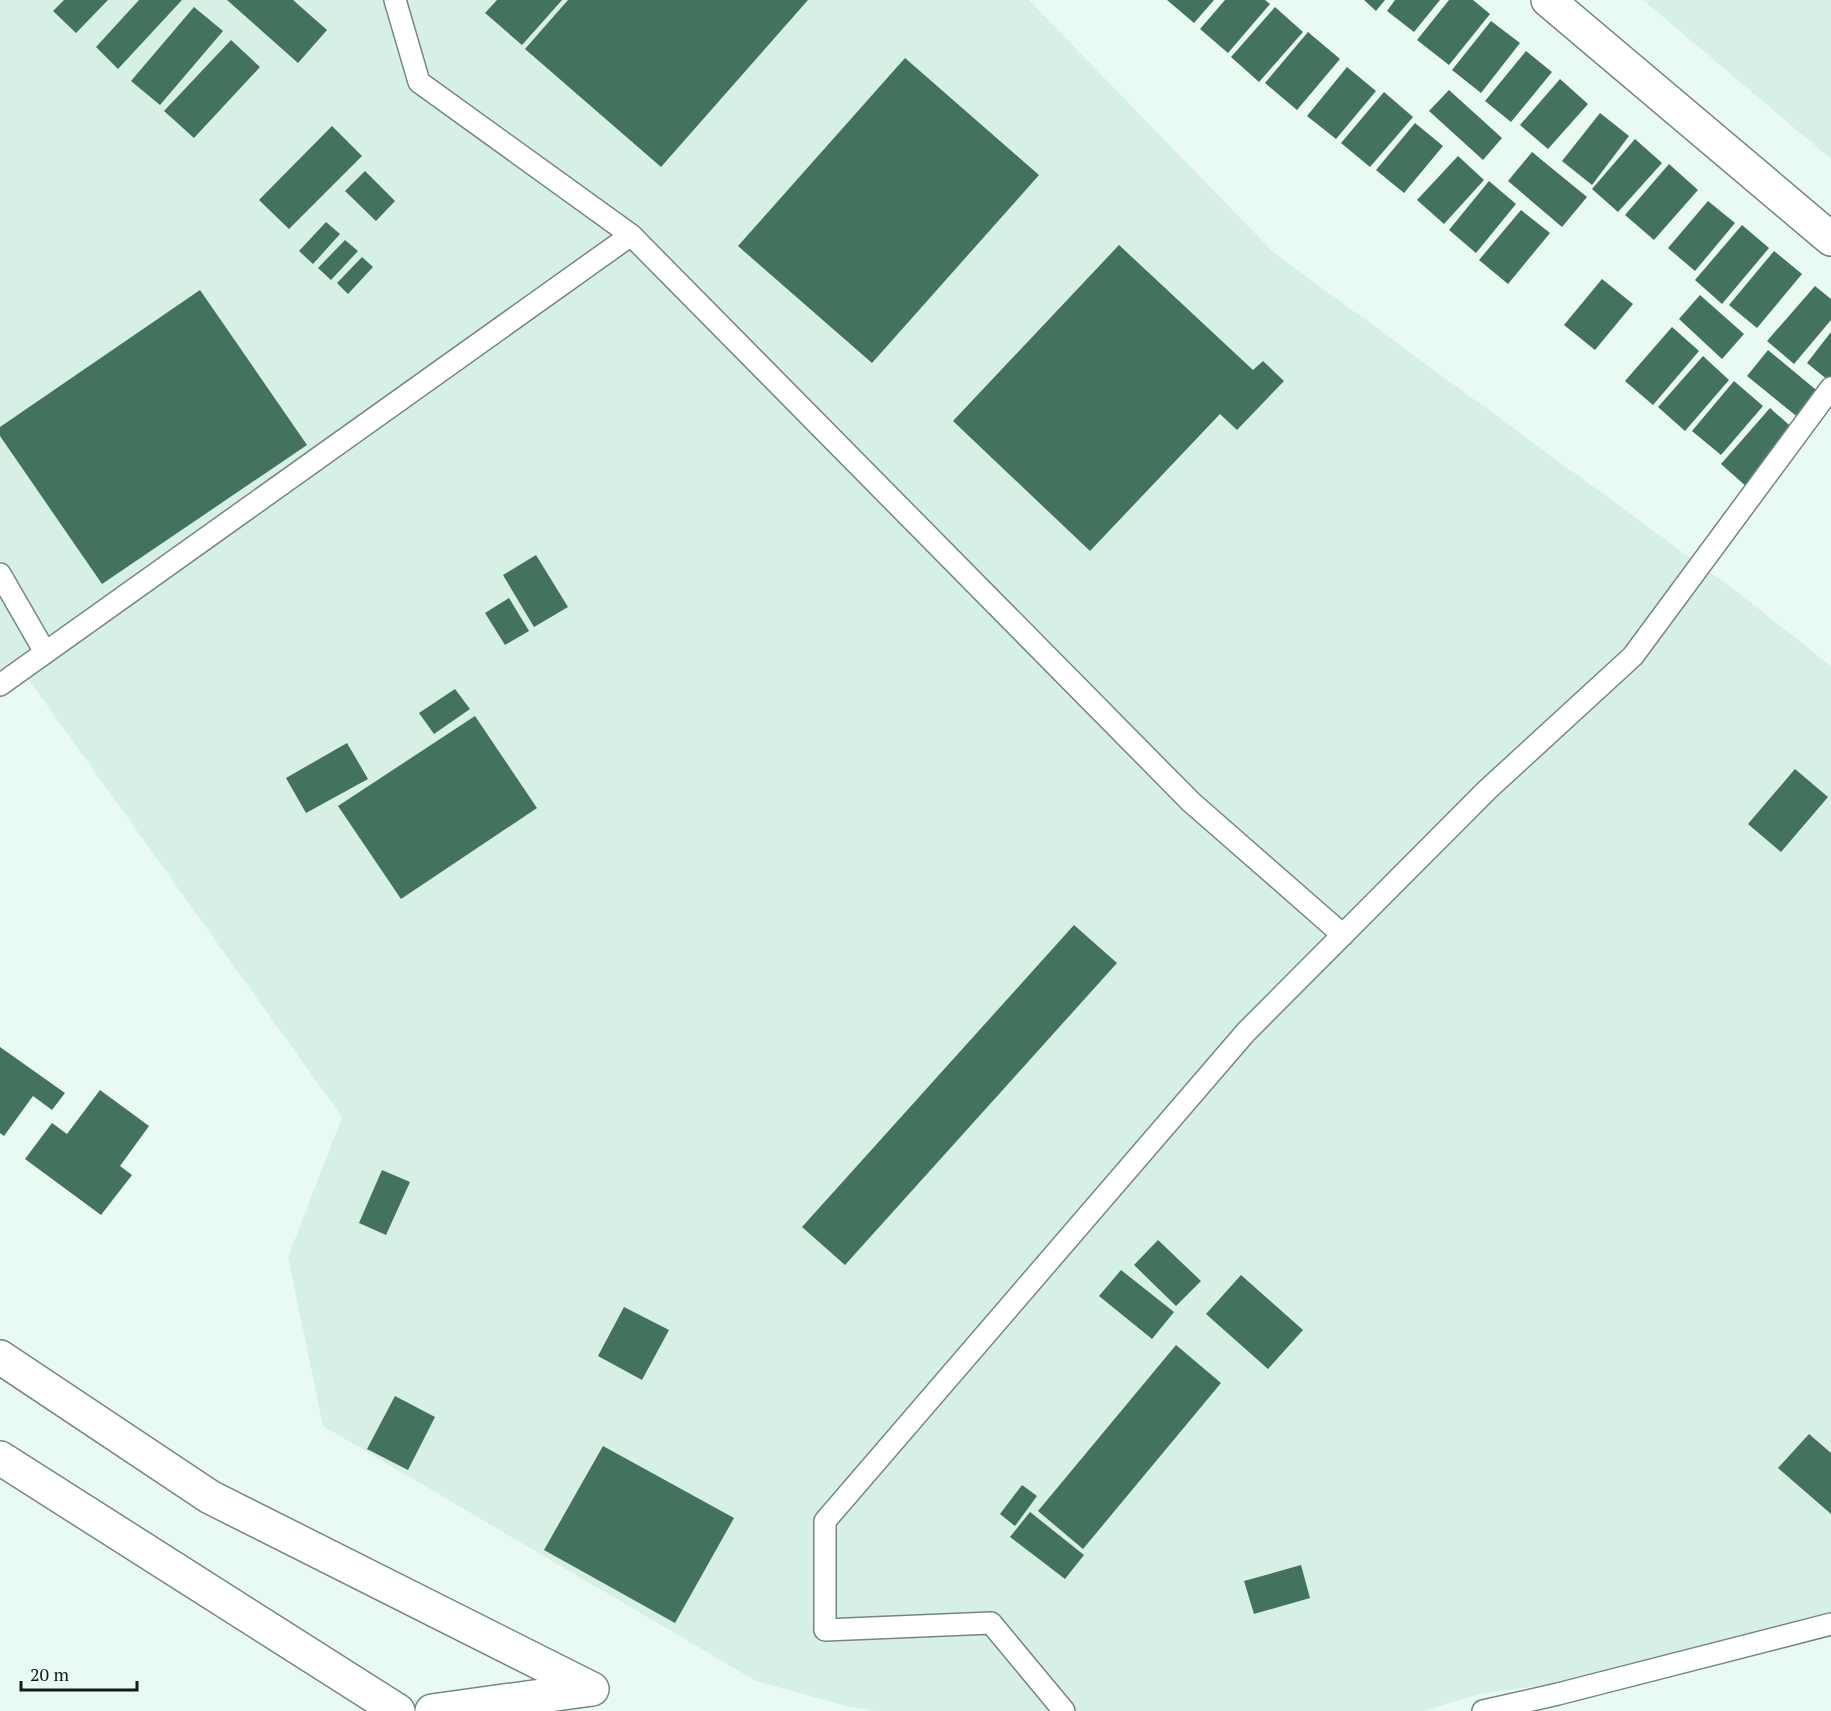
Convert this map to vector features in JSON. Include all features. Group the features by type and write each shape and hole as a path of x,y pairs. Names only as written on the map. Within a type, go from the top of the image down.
{"street":[{"path":"1548,0 1831,238"},
{"path":"0,1357 210,1497 592,1689 432,1711"},
{"path":"0,1458 398,1711"}],"lane":[{"path":"395,0 420,82 631,235 1191,802 1343,934"},
{"path":"0,685 631,235"},
{"path":"1064,1711 991,1623 825,1630 825,1521 1246,1032 1487,790 1633,656 1831,388"},
{"path":"0,574 45,652"},
{"path":"1483,1711 1831,1624"}],"shaded area":[{"path":"0,0 1029,0 1273,252 1737,592 1831,666 1831,1624 1621,1673 1476,1695 1424,1711 875,1711 850,1707 756,1681 323,1426 288,1257 342,1117 21,669 0,681"},
{"path":"1643,0 1831,0 1831,159"}],"building":[{"path":"64,0 108,0 76,33 53,11"},
{"path":"139,0 182,0 118,69 96,47"},
{"path":"227,0 293,0 327,30 298,63"},
{"path":"497,0 562,0 522,45 485,13"},
{"path":"568,0 808,0 661,167 525,49"},
{"path":"1167,0 1214,0 1194,23"},
{"path":"1225,0 1265,0 1270,4 1228,53 1200,29"},
{"path":"1364,0 1385,0 1376,11"},
{"path":"1395,0 1440,0 1414,32 1387,11"},
{"path":"1449,0 1473,0 1490,14 1449,65 1417,40"},
{"path":"194,7 223,31 160,105 131,81"},
{"path":"1275,7 1303,32 1259,82 1231,57"},
{"path":"1491,21 1520,43 1481,93 1452,70"},
{"path":"1308,32 1340,59 1297,110 1265,83"},
{"path":"231,40 260,67 194,138 164,111"},
{"path":"1526,51 1552,72 1511,122 1485,101"},
{"path":"905,58 1039,175 872,363 738,246"},
{"path":"1347,67 1376,91 1336,139 1307,116"},
{"path":"1560,79 1588,104 1548,149 1520,125"},
{"path":"1449,90 1502,138 1483,160 1429,111"},
{"path":"1384,92 1413,117 1370,167 1341,143"},
{"path":"1600,113 1629,136 1592,185 1562,161"},
{"path":"1415,123 1443,146 1404,193 1376,170"},
{"path":"332,126 362,156 289,229 259,200"},
{"path":"1635,139 1662,163 1618,212 1592,189"},
{"path":"1532,152 1587,197 1562,227 1508,181"},
{"path":"1458,156 1484,180 1444,224 1417,200"},
{"path":"1669,164 1698,190 1654,240 1625,215"},
{"path":"365,171 395,201 376,221 345,191"},
{"path":"1489,181 1516,204 1476,253 1449,230"},
{"path":"1708,201 1735,223 1695,271 1668,248"},
{"path":"1521,210 1550,233 1508,284 1479,260"},
{"path":"326,222 340,234 313,264 299,251"},
{"path":"1742,225 1769,248 1722,304 1695,280"},
{"path":"345,240 358,251 331,280 318,268"},
{"path":"1119,245 1253,370 1263,361 1284,381 1237,430 1220,414 1090,551 953,421"},
{"path":"1774,251 1802,274 1757,328 1729,305"},
{"path":"362,257 373,267 348,294 337,283"},
{"path":"1602,279 1633,304 1595,350 1564,325"},
{"path":"1815,286 1831,299 1831,320 1794,364 1767,341"},
{"path":"200,290 307,445 102,584 0,436 0,427"},
{"path":"1700,295 1744,334 1722,359 1679,319"},
{"path":"1672,327 1699,351 1653,405 1625,381"},
{"path":"1831,332 1831,378 1829,381 1807,363"},
{"path":"1768,350 1821,394 1800,419 1747,376"},
{"path":"1703,356 1729,380 1685,431 1658,407"},
{"path":"1734,381 1763,406 1721,455 1692,431"},
{"path":"1770,408 1797,432 1748,488 1721,464"},
{"path":"536,555 568,607 534,627 503,575"},
{"path":"509,598 529,631 505,645 485,613"},
{"path":"455,689 470,709 434,734 419,713"},
{"path":"475,716 537,808 401,899 338,806"},
{"path":"347,743 368,779 306,813 286,778"},
{"path":"1795,769 1828,797 1781,852 1748,824"},
{"path":"1074,925 1117,963 845,1265 802,1227"},
{"path":"0,1047 65,1093 52,1110 33,1096 4,1136 0,1133"},
{"path":"100,1090 149,1126 120,1166 132,1175 101,1215 25,1159 52,1123 67,1134"},
{"path":"382,1170 410,1182 386,1235 359,1223"},
{"path":"1158,1240 1201,1281 1176,1306 1134,1265"},
{"path":"1121,1270 1174,1312 1152,1339 1099,1296"},
{"path":"1241,1275 1303,1330 1268,1369 1206,1314"},
{"path":"624,1307 669,1330 642,1380 598,1356"},
{"path":"1176,1345 1221,1383 1083,1549 1038,1511"},
{"path":"395,1396 435,1417 408,1470 367,1449"},
{"path":"1809,1434 1831,1453 1831,1514 1778,1468"},
{"path":"603,1446 734,1518 675,1623 544,1550"},
{"path":"1022,1485 1037,1496 1015,1526 1000,1514"},
{"path":"1030,1512 1084,1555 1065,1579 1010,1537"},
{"path":"1301,1565 1310,1598 1254,1614 1244,1581"}]}
